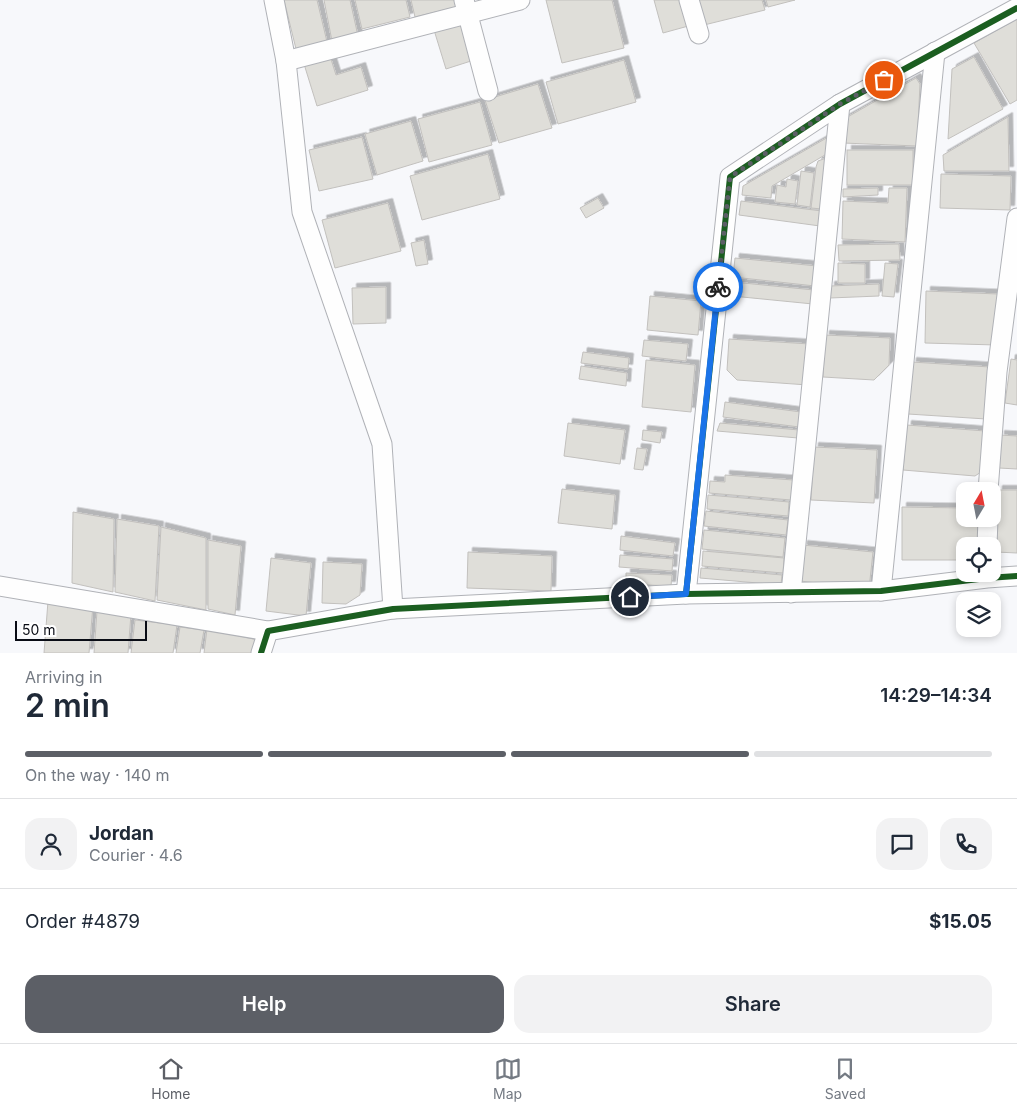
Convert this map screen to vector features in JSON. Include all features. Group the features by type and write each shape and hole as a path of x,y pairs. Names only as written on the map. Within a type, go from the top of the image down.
{"street":[{"path":"274,0 286,61 302,212 382,444 393,608"},
{"path":"286,61 465,7 520,0"},
{"path":"689,0 699,34"},
{"path":"465,7 488,91"},
{"path":"686,594 730,177 840,104 1017,8"},
{"path":"881,591 935,52"},
{"path":"791,593 840,104"},
{"path":"989,482 997,372 1017,218"},
{"path":"1001,576 1017,576"},
{"path":"0,586 268,631 393,608 686,594 881,591 956,580"},
{"path":"261,653 268,631"}],"building":[{"path":"284,0 317,0 328,46 297,53"},
{"path":"324,0 350,0 358,36 332,41"},
{"path":"355,0 406,0 410,17 362,29"},
{"path":"411,0 454,0 456,7 415,17"},
{"path":"546,0 612,0 624,48 562,63"},
{"path":"654,0 685,0 692,25 663,33"},
{"path":"698,0 762,0 765,10 704,25"},
{"path":"766,0 795,0 768,7"},
{"path":"1017,19 1017,100 1010,104 974,43"},
{"path":"460,23 471,61 446,69 434,30"},
{"path":"330,56 336,75 361,67 368,90 317,106 304,64"},
{"path":"974,57 1003,109 948,139 952,69"},
{"path":"624,60 636,102 558,124 546,82"},
{"path":"916,78 920,84 917,146 843,143 844,119"},
{"path":"538,84 552,128 499,143 485,100"},
{"path":"480,102 492,145 429,162 418,119"},
{"path":"1008,117 1009,171 944,171 943,155"},
{"path":"411,121 423,161 377,175 365,134"},
{"path":"830,136 830,152 772,186 771,198 742,195 743,186"},
{"path":"362,137 373,179 319,191 309,150"},
{"path":"847,150 913,150 913,185 847,185"},
{"path":"488,154 500,199 422,220 410,176"},
{"path":"829,157 822,209 811,208 818,161"},
{"path":"801,171 814,173 810,207 797,205"},
{"path":"941,174 1011,176 1010,210 940,208"},
{"path":"787,179 798,181 795,204 775,202 777,185 786,187"},
{"path":"878,188 878,195 843,197 843,189"},
{"path":"889,188 907,188 905,242 842,239 843,201 888,203"},
{"path":"598,198 604,208 586,218 580,208"},
{"path":"741,201 822,211 820,226 739,215"},
{"path":"388,203 401,251 335,268 322,220"},
{"path":"424,240 428,264 416,266 411,243"},
{"path":"899,244 900,260 839,261 838,245"},
{"path":"735,258 817,266 815,286 733,277"},
{"path":"838,263 865,264 865,283 838,283"},
{"path":"885,263 898,264 894,297 882,296"},
{"path":"733,282 814,290 813,304 732,296"},
{"path":"879,284 879,296 830,298 830,286"},
{"path":"386,287 386,323 353,324 352,288"},
{"path":"926,291 998,294 996,345 925,343"},
{"path":"650,296 701,301 698,335 647,330"},
{"path":"825,335 890,338 889,365 874,380 823,377"},
{"path":"729,339 810,344 808,385 737,380 727,370"},
{"path":"644,340 688,344 686,361 642,356"},
{"path":"583,352 629,358 628,369 581,363"},
{"path":"1011,359 1017,360 1017,405 1005,403"},
{"path":"646,360 695,365 691,412 642,407"},
{"path":"912,362 990,367 986,419 908,414"},
{"path":"581,366 627,373 626,386 579,379"},
{"path":"725,402 801,412 799,427 723,417"},
{"path":"568,423 625,430 620,464 564,456"},
{"path":"720,423 799,430 798,438 717,431"},
{"path":"907,425 985,431 981,472 975,476 903,470"},
{"path":"643,430 662,432 660,443 642,440"},
{"path":"1000,435 1017,436 1017,469 999,468"},
{"path":"814,447 877,450 874,503 811,500"},
{"path":"637,448 647,449 643,470 634,469"},
{"path":"725,475 793,480 791,500 709,493 710,481 725,482"},
{"path":"562,489 615,495 612,529 558,523"},
{"path":"1001,490 1017,490 1017,553 1001,552 1001,537 996,537 997,528 1001,528"},
{"path":"708,495 789,502 788,516 707,509"},
{"path":"902,507 956,508 956,528 979,528 979,537 956,537 956,560 902,560"},
{"path":"706,511 788,520 786,535 704,526"},
{"path":"73,512 114,519 113,592 72,583"},
{"path":"117,519 159,526 155,601 115,592"},
{"path":"161,527 206,538 206,610 157,600"},
{"path":"704,530 785,538 783,557 702,549"},
{"path":"621,536 675,543 673,556 620,550"},
{"path":"208,540 241,546 235,615 208,609"},
{"path":"803,545 873,552 869,589 800,581"},
{"path":"703,551 784,558 783,573 702,566"},
{"path":"468,552 552,556 551,591 467,588"},
{"path":"620,555 673,559 672,571 619,567"},
{"path":"271,558 311,563 306,616 266,611"},
{"path":"323,562 362,564 360,595 346,604 322,603"},
{"path":"701,568 782,575 781,585 700,578"},
{"path":"626,573 672,575 671,586 626,584"},
{"path":"48,601 93,605 89,653 44,653"},
{"path":"97,611 131,614 128,653 94,653"},
{"path":"135,620 177,625 173,653 131,653"},
{"path":"180,627 204,630 200,653 176,653"},
{"path":"207,629 258,640 254,653 204,653"}],"cycle path":[{"path":"686,594 730,177 840,104 1017,8"},
{"path":"261,653 268,631 393,609 686,594 881,591 1017,576"}],"way so far":[{"path":"718,287 730,177 840,104 884,80"}],"route":[{"path":"630,597 686,594 718,287"}]}
